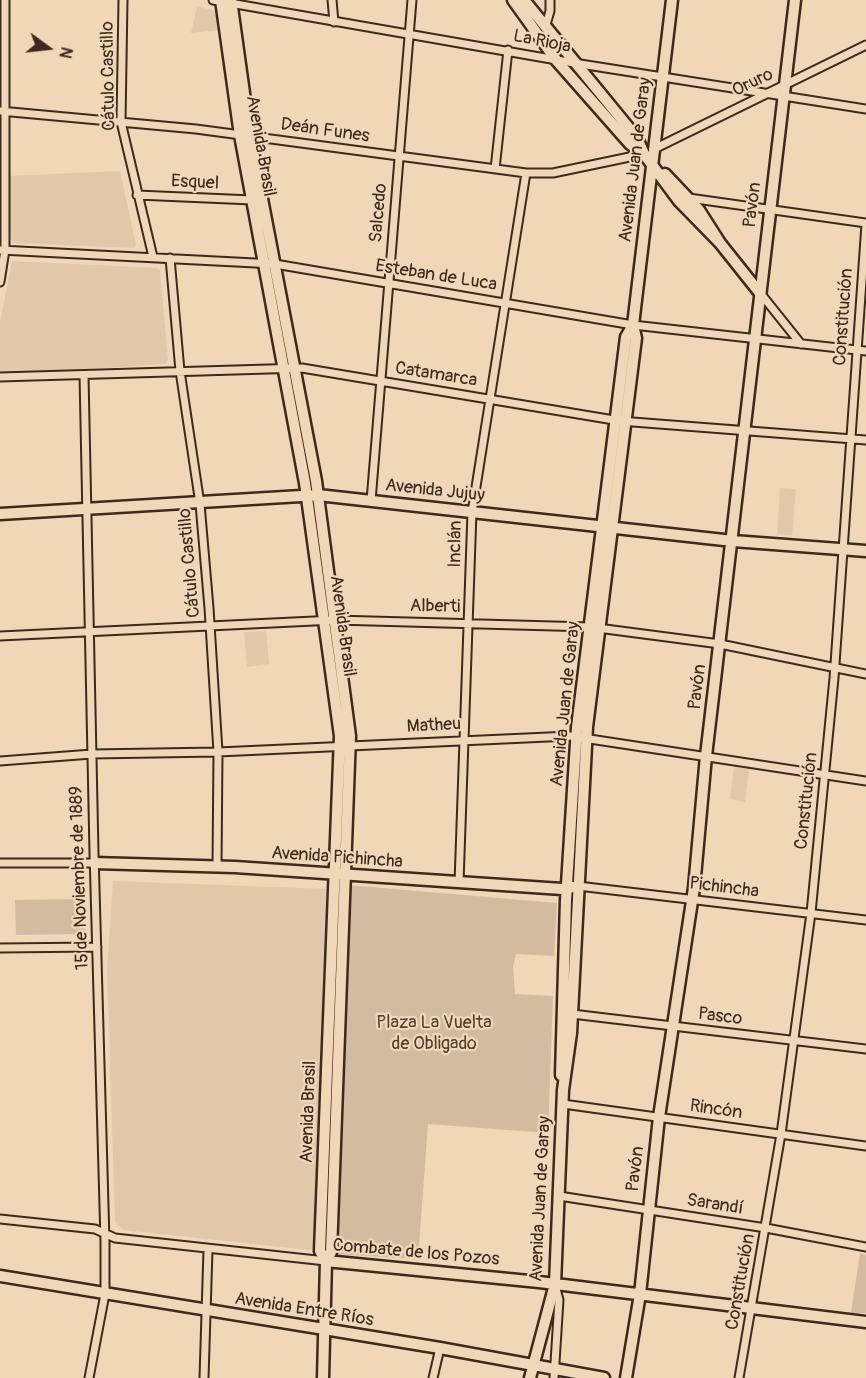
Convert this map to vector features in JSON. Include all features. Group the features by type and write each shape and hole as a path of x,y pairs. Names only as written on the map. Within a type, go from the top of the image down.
{"main road":[{"path":"513,0 556,60 630,144 649,151"},
{"path":"524,0 544,28 649,151 652,165 694,219 720,243"},
{"name":"Avenida Juan de Garay","path":"649,151 663,76 672,0"},
{"name":"Pavón","path":"626,1378 640,1294 647,1209 659,1117 692,900 706,756 733,541 759,292 795,0"},
{"name":"Avenida Brasil","path":"223,1 245,136 313,496 345,746 339,874 331,1252 326,1262 323,1378"},
{"name":"Avenida Brasil","path":"245,136 252,200 270,263"},
{"path":"652,165 689,198 720,243 759,292"},
{"name":"Avenida Juan de Garay","path":"530,1378 555,1284 563,1104 561,1032 582,737 620,421 636,338 633,325 652,165"},
{"name":"Avenida Jujuy","path":"0,514 313,496 733,541 866,551"},
{"name":"Avenida Pichincha","path":"94,862 573,887"},
{"name":"Avenida Juan de Garay","path":"563,1090 572,1014 573,887"},
{"name":"Combate de los Pozos","path":"326,1262 555,1284 866,1322"},
{"name":"Avenida Entre Ríos","path":"0,1276 533,1364 555,1373 604,1378"}],"street":[{"path":"0,282 5,0"},
{"name":"Cátulo Castillo","path":"123,0 121,122 153,257"},
{"path":"332,0 334,22"},
{"name":"Salcedo","path":"371,501 412,0"},
{"path":"544,28 550,11 549,0"},
{"name":"La Rioja","path":"223,1 574,63 769,93 785,90 866,110"},
{"name":"Oruro","path":"649,151 769,93 785,90 866,45"},
{"path":"495,169 508,50"},
{"name":"Deán Funes","path":"3,111 245,136 526,173 553,173 649,151"},
{"name":"Inclán","path":"459,882 472,512 526,173"},
{"name":"Esquel","path":"137,195 252,200"},
{"path":"689,198 866,223"},
{"name":"Constitución","path":"739,1378 781,1134 811,913 834,667 866,223"},
{"name":"Esteban de Luca","path":"2,250 270,263 633,325 866,351"},
{"name":"Cátulo Castillo","path":"170,258 180,371 200,504 210,627 218,752 217,867"},
{"path":"759,292 801,344"},
{"name":"Catamarca","path":"0,377 289,368 620,421 866,440"},
{"name":"15 de Noviembre de 1889","path":"84,375 94,862 105,1234 105,1294 89,1378"},
{"name":"Alberti","path":"0,636 329,621 469,622 596,628 720,644 866,674"},
{"name":"Matheu","path":"0,761 92,754 218,752 465,739 582,737 866,781"},
{"path":"0,863 94,862"},
{"name":"Pichincha","path":"573,887 866,920"},
{"path":"0,948 97,947"},
{"name":"Pasco","path":"572,1014 866,1049"},
{"name":"Rincón","path":"563,1104 866,1146"},
{"name":"Sarandí","path":"559,1196 766,1228 866,1247"},
{"name":"Combate de los Pozos","path":"0,1219 95,1230 105,1234 208,1250 326,1262"},
{"path":"204,1378 208,1250"},
{"path":"555,1284 559,1299 555,1373"},
{"path":"433,1378 440,1348"}],"shaded area":[{"path":"197,6 216,11 219,30 191,33"},
{"path":"120,171 136,245 134,248 14,243 9,237 8,176"},
{"path":"12,261 157,268 160,270 168,360 166,364 0,375 0,323"},
{"path":"780,488 796,489 792,535 777,534"},
{"path":"266,631 269,664 247,667 244,632"},
{"path":"734,767 749,769 745,802 730,799"},
{"path":"113,881 329,889 315,1247 310,1250 123,1230 115,1222 107,971"}],"green space":[{"name":"Plaza La Vuelta de Obligado","path":"347,885 557,903 554,956 516,954 513,966 515,994 553,996 548,1133 428,1124 418,1259 335,1254"},
{"path":"82,899 85,934 16,935 15,900"},
{"path":"860,1253 866,1255 866,1313 851,1313"}]}
